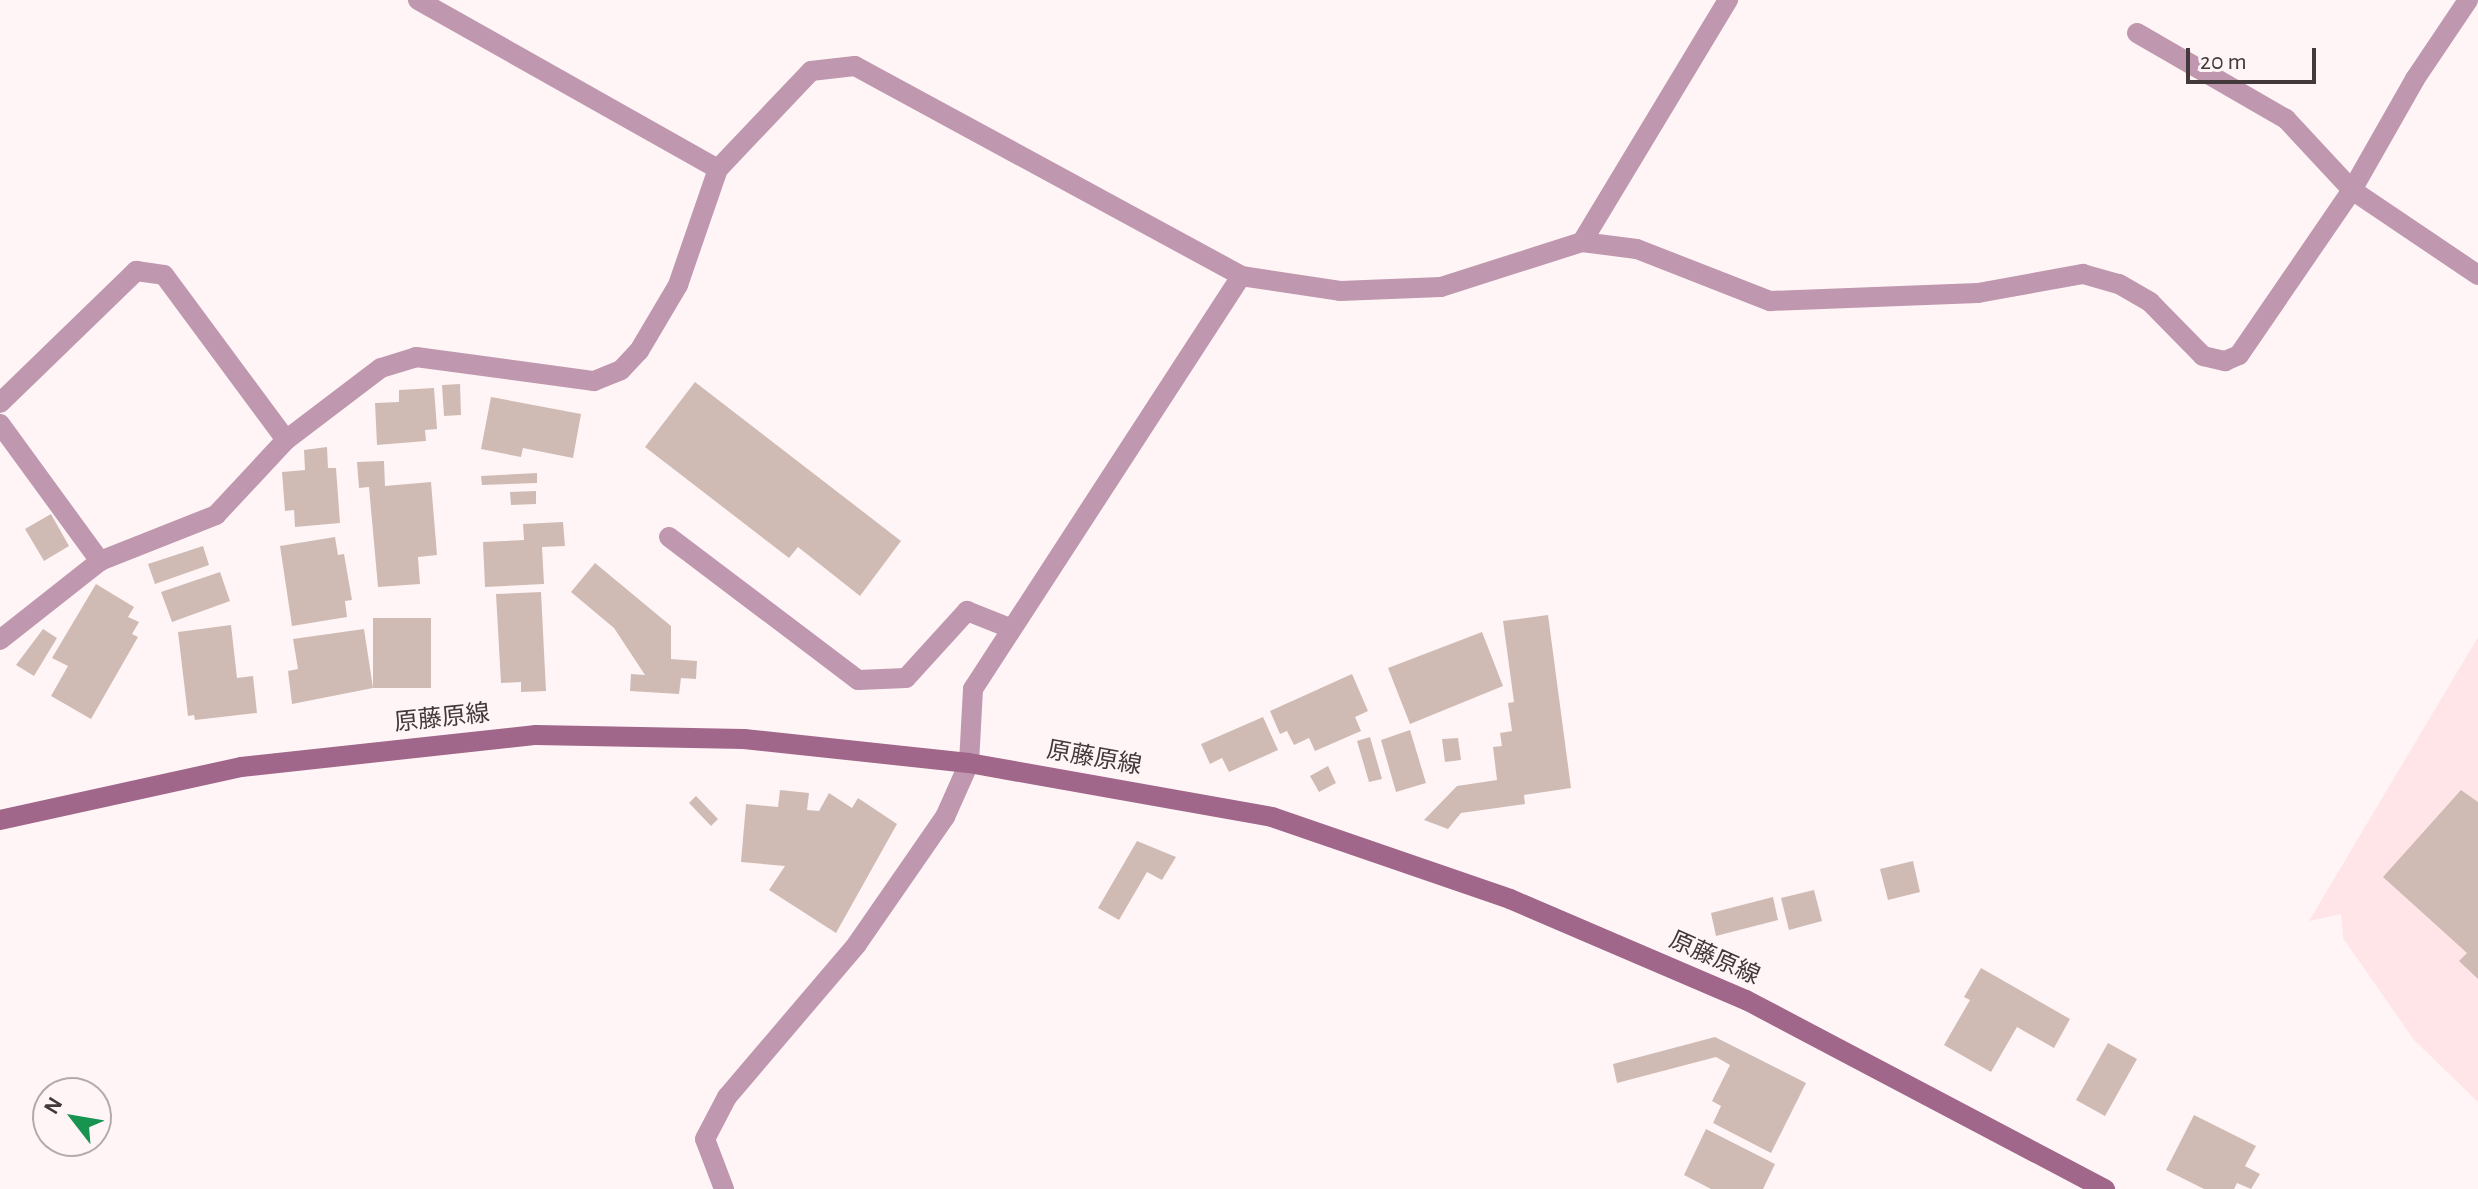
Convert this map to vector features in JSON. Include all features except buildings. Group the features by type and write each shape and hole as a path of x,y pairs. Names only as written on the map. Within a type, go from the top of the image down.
{"main road":[{"name":"原藤原線","path":"0,820 241,767 536,735 744,739 969,763 1272,817 1510,899 1746,1000 2105,1189"}],"street":[{"path":"418,0 718,169"},
{"path":"1582,242 1728,0"},
{"path":"0,640 100,561 216,515 286,440 381,368 416,357 594,381 621,370 639,351 678,285 718,169 811,71 855,66 1241,276 1340,291 1441,287 1582,242 1637,249 1770,301 1978,293 2083,274 2119,284 2150,302 2203,356 2225,361 2239,355 2352,190 2415,79 2468,0"},
{"path":"2137,33 2286,119 2352,190 2478,275"},
{"path":"0,403 136,271 164,275 286,440"},
{"path":"724,1189 705,1139 727,1097 857,944 945,817 969,763 973,689 1241,276"},
{"path":"0,424 100,561"},
{"path":"669,537 858,680 906,678 967,611 1012,629"}],"shaded area":[{"path":"2478,637 2478,1102 2414,1040 2343,938 2341,914 2309,921"}]}
